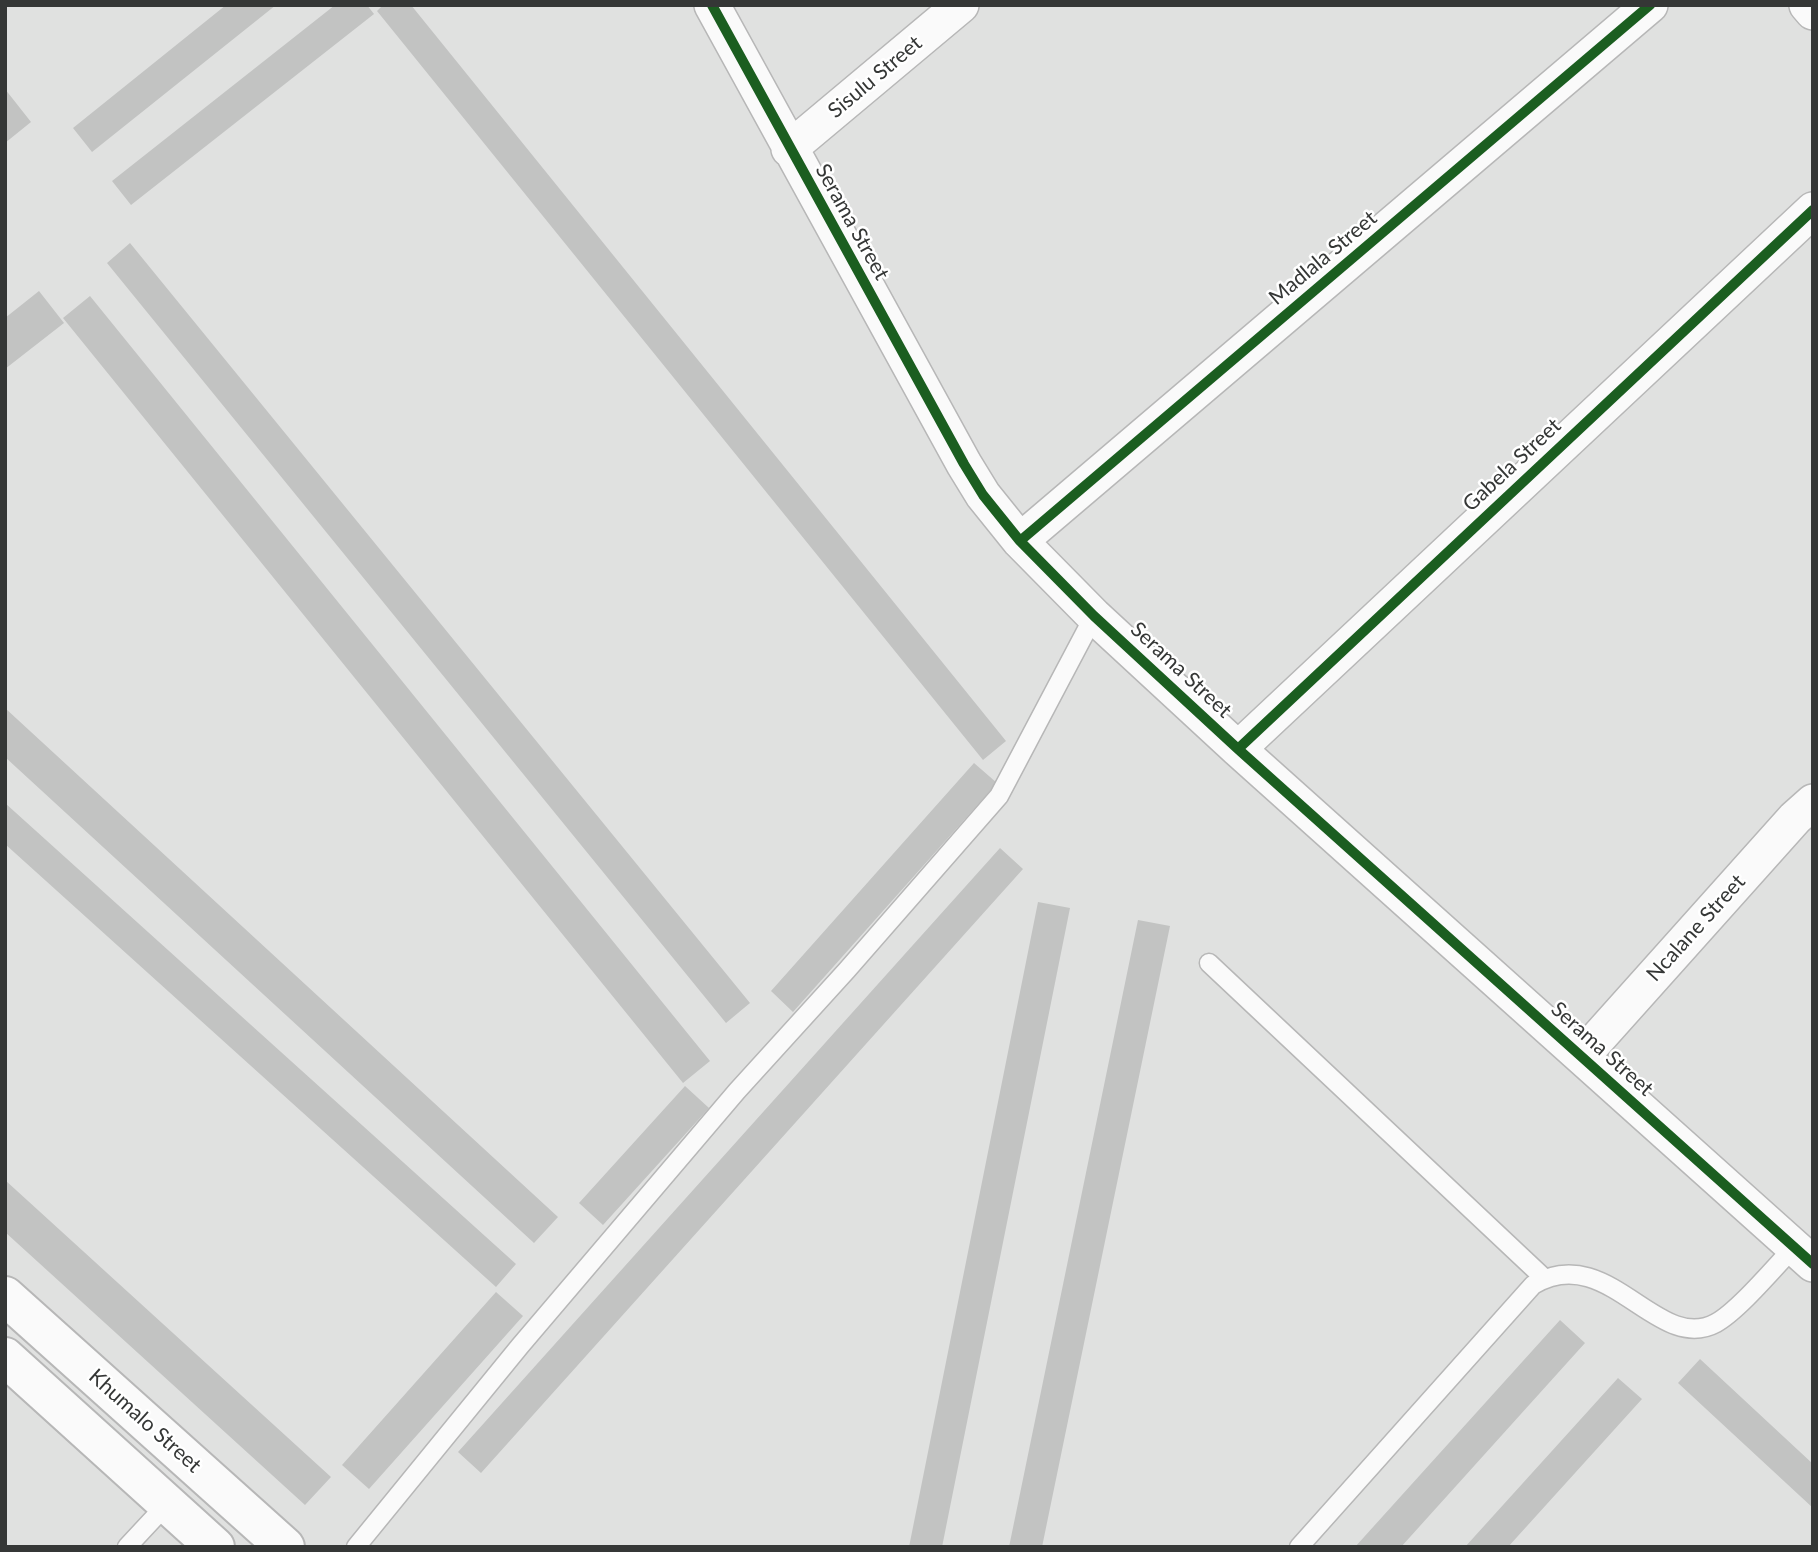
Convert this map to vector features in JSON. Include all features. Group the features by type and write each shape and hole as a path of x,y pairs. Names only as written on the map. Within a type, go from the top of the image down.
{"street":[{"name":"Serama Street","path":"712,5 964,464 983,495 1020,541 1094,616 1238,749 1806,1254"},
{"name":"Sisulu Street","path":"789,149 961,5"},
{"name":"Madlala Street","path":"1020,541 1650,5"},
{"path":"1807,5 1813,12"},
{"name":"Gabela Street","path":"1238,749 1813,210"},
{"name":"Ncalane Street","path":"1582,1056 1795,818 1813,802"},
{"name":"Khumalo Street","path":"5,1296 285,1547"},
{"path":"5,1357 215,1547"}],"lane":[{"path":"356,1547 520,1346 737,1091 999,796 1094,616"},
{"path":"1209,963 1544,1278"},
{"path":"1299,1547 1526,1292 1544,1278 1575,1273 1593,1277 1667,1320 1690,1327 1706,1327 1730,1313 1806,1254"},
{"path":"127,1547 167,1504"}],"building":[{"path":"226,5 276,5 92,152 73,128"},
{"path":"335,5 367,5 374,14 131,205 112,181"},
{"path":"383,5 411,5 1006,741 983,760 377,11"},
{"path":"5,89 31,122 5,143"},
{"path":"130,243 750,1003 726,1023 107,263"},
{"path":"39,291 64,323 5,369 5,318"},
{"path":"90,296 710,1061 683,1083 63,318"},
{"path":"5,708 558,1217 534,1243 5,757"},
{"path":"974,763 997,783 793,1012 771,991"},
{"path":"5,803 516,1264 496,1287 5,844"},
{"path":"1000,848 1023,869 481,1473 458,1452"},
{"path":"1038,902 1070,908 942,1547 909,1547"},
{"path":"1138,920 1170,926 1042,1547 1009,1547"},
{"path":"685,1086 709,1108 603,1225 579,1203"},
{"path":"5,1180 331,1477 305,1505 5,1232"},
{"path":"496,1292 523,1316 369,1489 342,1465"},
{"path":"1560,1320 1585,1343 1401,1547 1355,1547"},
{"path":"1700,1359 1813,1464 1813,1508 1678,1383"},
{"path":"1618,1378 1642,1399 1508,1547 1465,1547"}],"cycle path":[{"path":"712,5 964,464 983,495 1020,541 1094,616 1238,749 1813,1264"},
{"path":"1020,541 1650,5"},
{"path":"1238,749 1813,210"}]}
